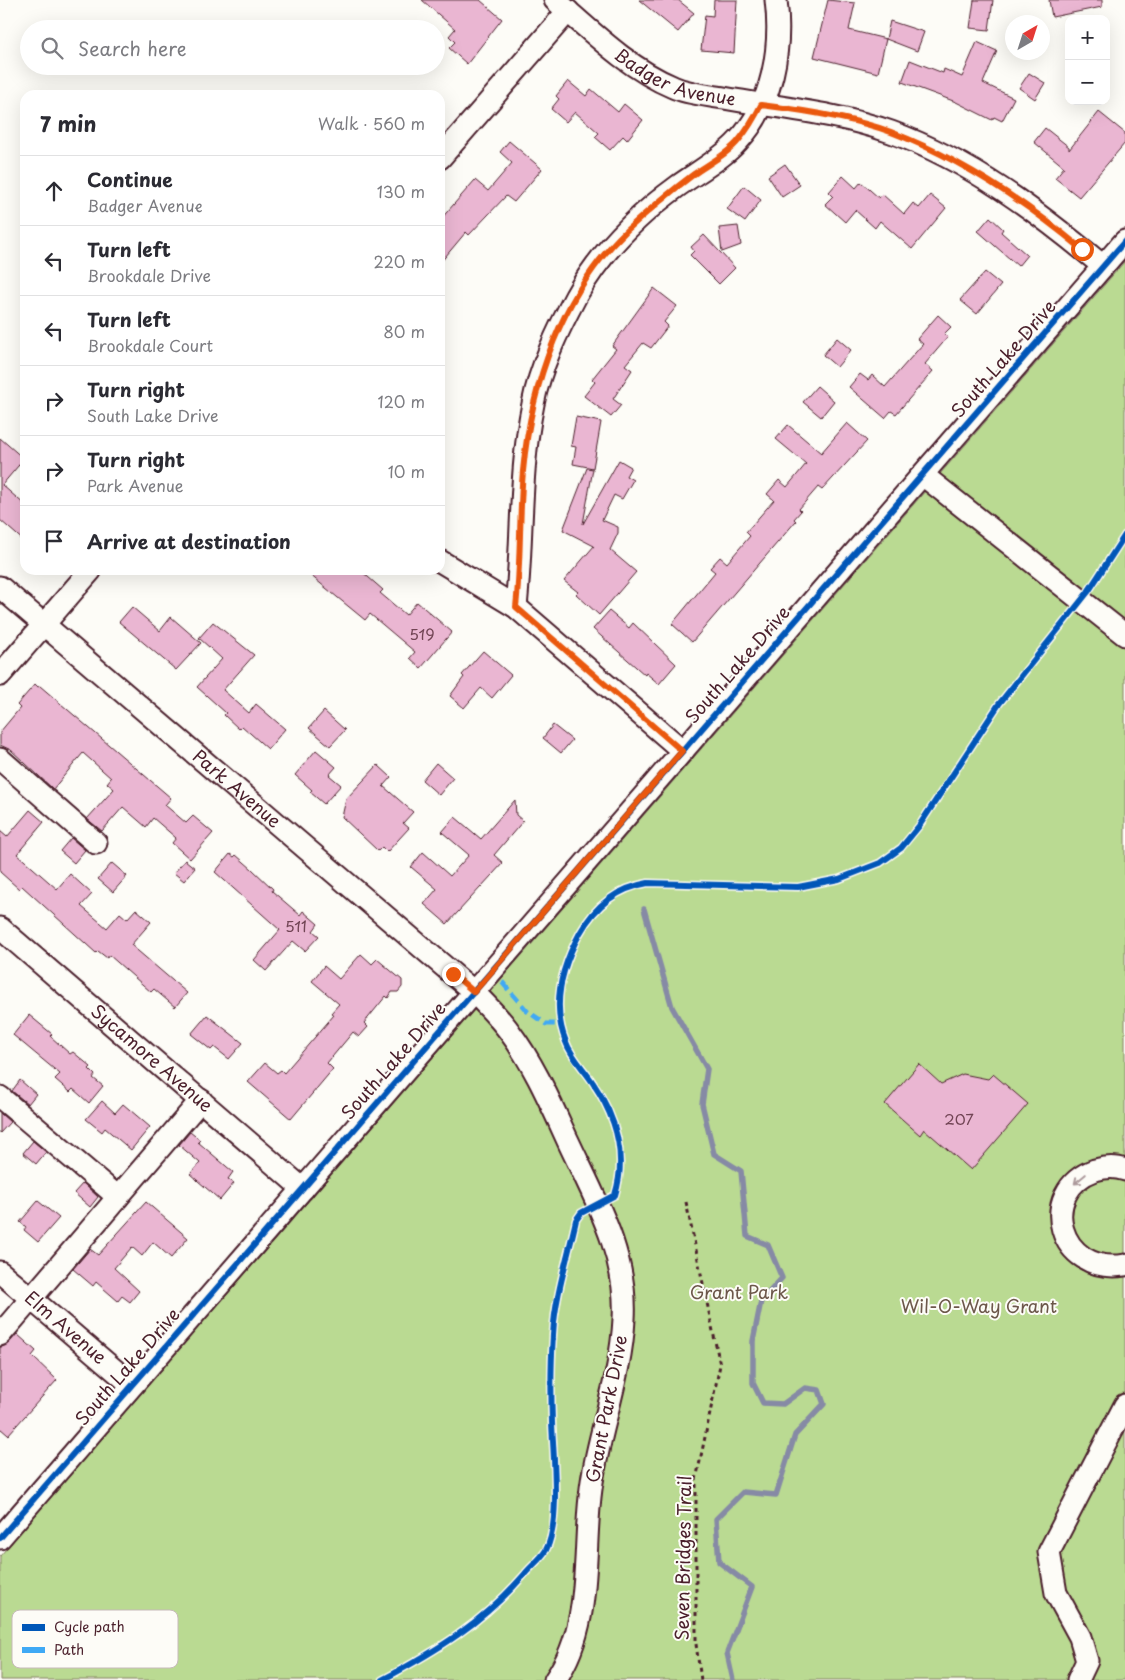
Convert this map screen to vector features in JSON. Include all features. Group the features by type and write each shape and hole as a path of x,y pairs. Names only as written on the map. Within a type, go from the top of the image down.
{"street":[{"path":"516,607 523,471 533,403 549,351 576,296 593,270 619,237 659,199 738,142 751,125 773,77 779,24 776,0"},
{"path":"445,152 561,5"},
{"name":"Badger Avenue","path":"561,5 646,74 675,89 761,105 805,110 890,132 952,159 1007,191 1103,266"},
{"name":"South Lake Drive","path":"0,1538 682,751 924,476 1125,241"},
{"path":"924,476 1125,635"},
{"path":"445,564 516,607 682,751"},
{"path":"0,675 87,575"},
{"name":"Park Avenue","path":"0,587 474,992"},
{"path":"0,759 96,843"},
{"name":"Sycamore Avenue","path":"0,928 303,1188"},
{"name":"Grant Park Drive","path":"474,992 510,1032 544,1089 612,1239 622,1280 624,1318 618,1363 596,1450 590,1496 583,1607 570,1654 556,1680"},
{"path":"0,1097 118,1197"},
{"path":"0,1335 201,1100"},
{"path":"1125,1170 1102,1168 1087,1173 1069,1190 1061,1213 1062,1230 1069,1245 1080,1257 1095,1265 1112,1268 1125,1266"},
{"name":"Elm Avenue","path":"0,1272 132,1385"},
{"path":"1078,1680 1086,1661 1080,1637 1056,1593 1049,1552 1125,1405"}],"green space":[{"name":"Grant Park","path":"1125,261 1125,1680 0,1680 0,1556"}],"building":[{"path":"422,0 480,0 502,19 467,64 449,48 455,42 449,36 455,29"},
{"path":"639,0 678,0 694,13 678,32"},
{"path":"714,0 737,0 734,53 701,50 705,15 713,16"},
{"path":"828,0 855,3 849,30 886,39 878,73 814,57"},
{"path":"974,0 993,0 989,30 970,28"},
{"path":"1049,0 1102,0 1102,7 1052,17"},
{"path":"890,21 924,32 917,51 886,39"},
{"path":"977,42 997,51 983,83 1014,98 1002,121 994,117 992,120 956,102 902,82 910,60 943,73 944,69 962,77"},
{"path":"1029,73 1045,83 1035,99 1019,88"},
{"path":"568,81 586,96 591,89 618,112 624,104 643,120 627,140 623,136 610,150 595,137 599,133 575,112 566,122 551,109 559,99 556,96"},
{"path":"1099,112 1125,133 1125,143 1079,197 1055,178 1064,167 1034,142 1045,128 1069,147 1069,150"},
{"path":"509,141 542,169 514,202 506,196 469,235 466,232 445,257 445,214 475,180 488,191 512,163 500,152"},
{"path":"785,164 800,185 782,197 768,176"},
{"path":"843,176 856,188 861,182 879,198 882,194 904,214 913,203 919,208 930,195 946,208 912,249 880,221 875,228 855,210 845,222 825,204 833,196 829,192"},
{"path":"744,186 761,200 745,222 727,209"},
{"path":"990,217 1003,229 1001,232 1027,255 1018,266 978,231"},
{"path":"738,226 741,245 722,252 719,228"},
{"path":"704,235 735,268 719,284 690,255 694,251 691,247"},
{"path":"985,272 1001,285 977,314 960,300"},
{"path":"654,288 677,306 664,322 668,326 651,348 643,343 625,365 632,370 613,399 621,405 611,417 584,396 595,382 592,379 616,349 612,346"},
{"path":"938,315 951,327 944,334 948,337 925,364 933,371 896,414 891,411 885,418 849,387 860,374 868,380 872,375 885,387 923,344 917,339"},
{"path":"837,338 851,350 837,367 823,355"},
{"path":"817,386 834,401 821,417 803,402"},
{"path":"576,417 601,422 593,468 573,464 576,447 571,446"},
{"path":"847,423 867,441 822,490 818,487 799,509 801,511 794,519 796,521 692,642 672,624 715,572 710,568 720,557 727,563 750,536 746,532 774,500 767,494 779,480 787,487 806,464 776,439 788,425 821,453"},
{"path":"0,438 20,456 20,464 2,485 20,501 20,538 0,520"},
{"path":"619,460 631,467 626,476 633,480 622,499 614,495 602,520 618,527 618,533 610,550 636,572 599,615 576,594 578,592 564,581 594,546 563,530 587,468 593,469 583,524"},
{"path":"310,575 366,575 383,590 380,593 406,615 417,602 452,632 421,668 410,658 415,652 370,614 365,620"},
{"path":"132,607 160,631 171,617 201,643 176,670 119,622"},
{"path":"609,611 629,628 633,623 676,664 659,684 646,673 645,675 593,629"},
{"path":"213,622 254,655 223,690 249,713 256,704 285,729 268,749 242,726 239,729 224,715 226,713 197,687 222,659 199,638"},
{"path":"483,651 511,675 492,698 481,688 464,708 450,696 464,677 462,675"},
{"path":"35,684 38,687 40,686 171,798 165,805 186,823 193,816 213,833 190,859 172,843 176,838 153,818 146,827 123,807 102,831 87,819 114,789 107,783 111,778 83,753 53,789 11,750 0,745 0,732 20,708 17,705"},
{"path":"324,711 345,730 330,746 309,728"},
{"path":"553,725 572,740 561,753 543,738"},
{"path":"316,750 336,767 329,775 341,785 324,804 295,775"},
{"path":"436,763 453,778 439,795 422,780"},
{"path":"378,765 391,777 383,786 413,812 403,823 409,828 387,852 382,847 378,851 342,817 346,799"},
{"path":"515,800 516,815 523,821 494,855 503,863 447,924 424,904 437,889 411,867 423,852 450,876 469,855 442,832 455,817 481,839"},
{"path":"30,810 44,822 17,854 57,889 70,874 92,894 81,906 107,928 120,913 127,919 136,909 151,922 131,945 187,993 175,1007 154,989 151,992 109,955 107,958 98,951 96,953 22,886 19,889 0,872 0,831 7,837"},
{"path":"71,838 85,850 74,863 60,851"},
{"path":"230,854 234,857 236,855 273,889 272,891 300,915 303,911 318,924 313,931 319,936 305,951 293,941 266,971 254,960 280,930 215,872"},
{"path":"185,860 195,868 184,881 174,873"},
{"path":"112,863 127,876 113,892 98,879"},
{"path":"361,954 372,964 377,959 402,980 402,987 398,992 392,992 388,998 386,996 364,1023 368,1027 359,1037 353,1032 327,1063 333,1069 291,1119 248,1082 265,1063 277,1073 281,1070 284,1073 334,1015 331,1013 339,1004 312,981 324,966 339,979"},
{"path":"29,1015 52,1034 50,1036 70,1054 73,1052 91,1067 89,1069 95,1075 93,1078 103,1086 89,1103 73,1089 70,1092 55,1079 60,1074 13,1035"},
{"path":"207,1015 243,1043 229,1059 214,1047 211,1050 191,1034"},
{"path":"919,1064 941,1084 963,1074 988,1079 993,1074 1028,1104 971,1170 924,1129 920,1135 885,1104"},
{"path":"20,1080 36,1094 28,1104 12,1091"},
{"path":"102,1101 115,1113 123,1104 150,1127 131,1150 105,1128 102,1132 86,1119"},
{"path":"0,1113 10,1122 0,1133"},
{"path":"190,1132 200,1140 198,1142 233,1172 228,1179 234,1183 220,1200 190,1174 200,1163 179,1145"},
{"path":"33,1141 46,1152 36,1164 23,1153"},
{"path":"83,1183 98,1197 90,1207 74,1193"},
{"path":"38,1201 59,1218 38,1242 24,1230 26,1227 20,1222"},
{"path":"146,1202 188,1238 171,1258 153,1242 142,1256 132,1247 114,1268 139,1291 130,1302 122,1296 118,1301 96,1282 93,1286 73,1269 90,1249 98,1255"},
{"path":"17,1334 36,1351 32,1356 57,1380 8,1435 0,1428 0,1347 9,1343"}],"waterway":[{"path":"644,909 672,1007 707,1069 702,1104 714,1154 741,1171 747,1236 768,1245 782,1278 761,1301 753,1341 753,1383 763,1403 783,1404 805,1388 819,1390 824,1404 795,1435 776,1495 743,1492 716,1519 719,1562 752,1587 727,1653 733,1680"}],"marked path":[{"path":"502,982 527,1011 546,1024 561,1024"}],"cycle path":[{"path":"0,1538 1125,241"},
{"path":"382,1680 440,1647 492,1608 541,1557 551,1538 555,1506 551,1379 556,1306 576,1220 581,1213 615,1195 620,1166 617,1137 608,1109 593,1083 568,1048 559,1014 559,1000 564,972 568,959 586,923 608,900 637,885 648,883 798,887 839,879 880,863 901,848 919,826 999,704 1088,592 1125,535"}],"route":[{"path":"453,974 474,992 682,751 516,607 520,571 523,471 533,403 549,351 576,296 593,270 619,237 659,199 738,142 751,125 761,105 805,110 890,132 952,159 1007,191 1055,226 1082,249"}],"park label":[{"name":"Wil-O-Way Grant","path":"979,1307"}]}
